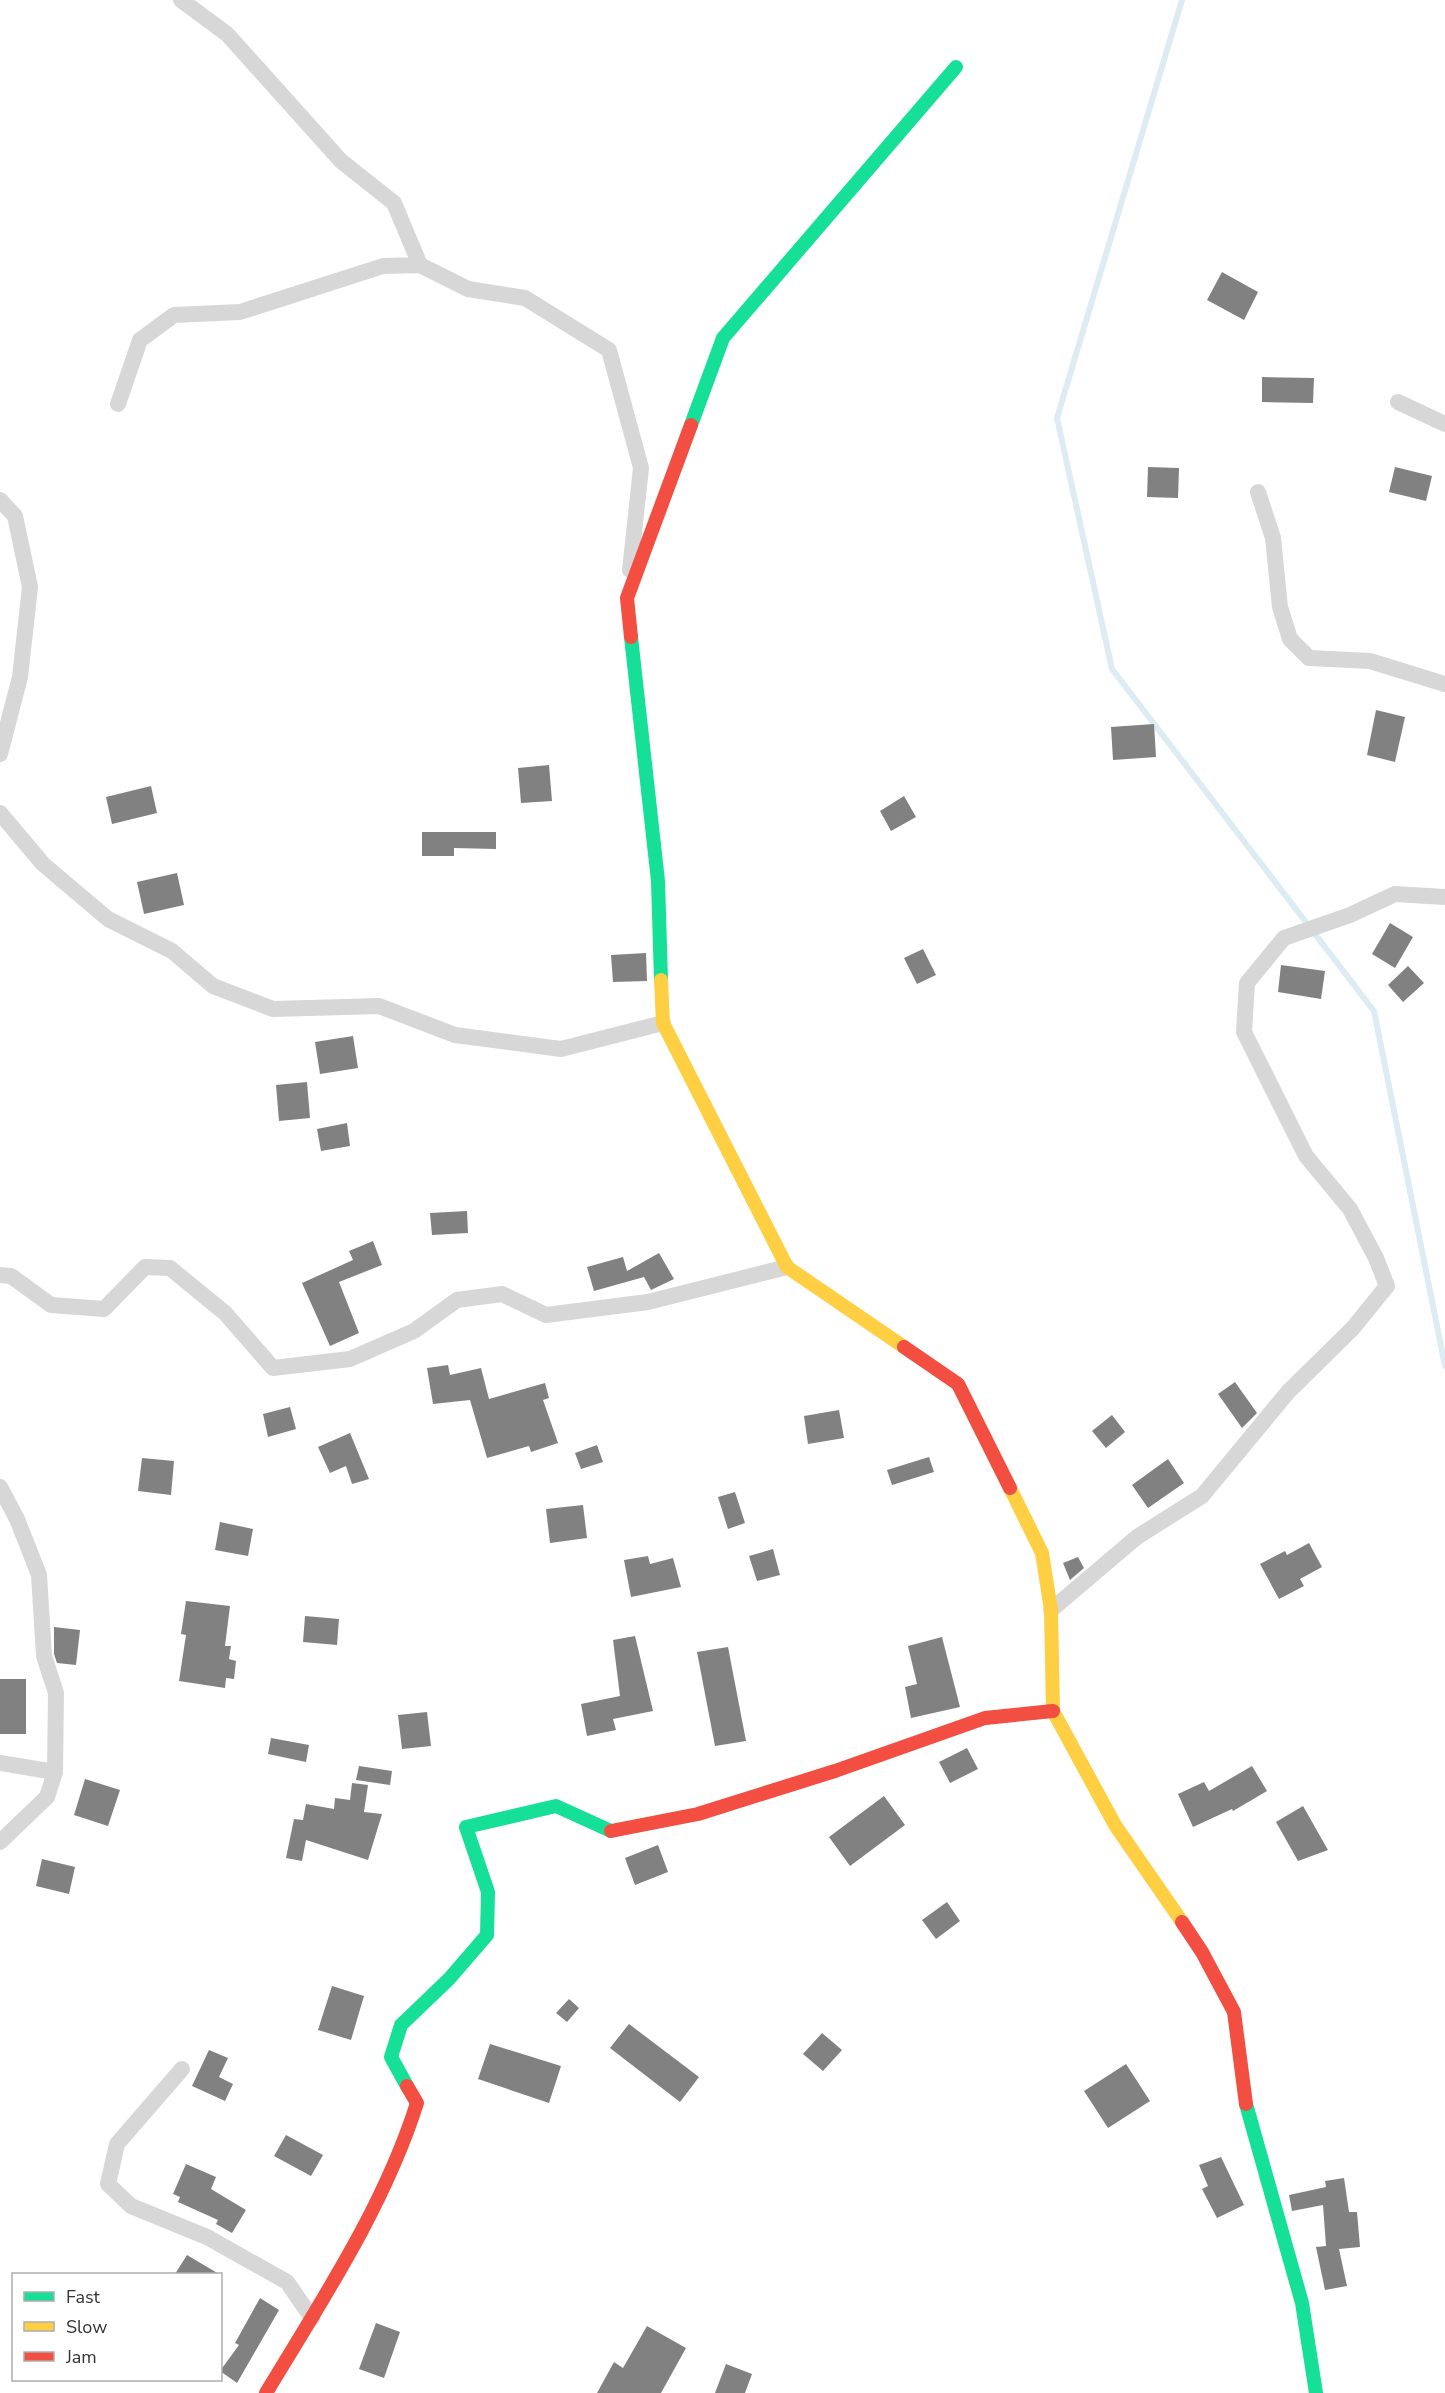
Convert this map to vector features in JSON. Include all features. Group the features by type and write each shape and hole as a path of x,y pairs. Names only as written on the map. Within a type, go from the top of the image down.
{"street":[{"path":"181,0 227,33 341,161 394,203 420,265"},
{"path":"627,598 723,338 956,66"},
{"path":"118,404 140,340 174,315 240,312 383,266 420,265 468,289 525,298 609,350 641,468 627,598 658,881 663,1023 788,1267 958,1384 1042,1553 1051,1610 1053,1712 1115,1826 1202,1952 1234,2012 1246,2106 1302,2303 1316,2393"},
{"path":"1398,402 1445,424"},
{"path":"1258,492 1273,538 1280,607 1290,639 1309,658 1370,661 1445,684"},
{"path":"0,500 15,516 30,587 20,677 0,754"},
{"path":"0,813 43,864 108,919 172,951 213,986 273,1009 379,1006 455,1035 561,1048 663,1023"},
{"path":"1051,1610 1137,1537 1202,1496 1287,1392 1353,1328 1387,1286 1376,1258 1350,1209 1306,1156 1244,1032 1247,983 1284,938 1350,915 1395,894 1445,897"},
{"path":"0,1275 11,1276 51,1305 104,1309 145,1267 170,1268 225,1313 273,1368 350,1359 414,1331 457,1300 502,1294 546,1315 648,1302 788,1267"},
{"path":"0,1487 17,1519 39,1575 44,1656 56,1693 55,1772 47,1797 0,1842"},
{"path":"266,2393 347,2258 410,2124 417,2103 391,2057 401,2025 449,1979 488,1935 488,1892 466,1827 556,1806 608,1832 698,1814 835,1771 985,1718 1053,1712"},
{"path":"0,1762 55,1772"},
{"path":"182,2069 117,2144 108,2184 131,2206 207,2236 287,2283 312,2318"}],"building":[{"path":"1222,272 1258,292 1244,320 1207,300"},
{"path":"1262,377 1314,378 1313,403 1262,402"},
{"path":"1148,467 1179,468 1178,498 1147,497"},
{"path":"1395,467 1432,476 1426,501 1389,492"},
{"path":"1376,710 1405,717 1395,762 1367,755"},
{"path":"1154,724 1156,757 1113,760 1111,727"},
{"path":"549,765 552,801 521,803 518,768"},
{"path":"151,786 157,813 112,824 106,797"},
{"path":"904,796 916,817 891,831 880,811"},
{"path":"422,832 496,832 496,849 454,848 454,856 422,856"},
{"path":"177,873 184,905 144,914 137,882"},
{"path":"1390,923 1413,937 1395,968 1372,954"},
{"path":"923,949 936,975 917,984 904,958"},
{"path":"646,953 647,981 613,982 611,955"},
{"path":"1281,965 1325,971 1321,999 1278,992"},
{"path":"1408,966 1424,983 1403,1002 1388,985"},
{"path":"353,1036 358,1068 320,1074 315,1042"},
{"path":"307,1082 310,1118 279,1121 276,1085"},
{"path":"347,1123 350,1146 321,1151 317,1129"},
{"path":"467,1211 468,1233 432,1235 430,1213"},
{"path":"373,1241 382,1265 339,1282 359,1333 330,1346 302,1283 353,1260 349,1251"},
{"path":"659,1253 674,1279 651,1290 644,1277 594,1291 587,1267 623,1257 627,1271"},
{"path":"448,1365 450,1375 481,1368 489,1399 545,1383 549,1398 543,1400 558,1443 531,1452 529,1446 487,1458 470,1400 433,1404 427,1368"},
{"path":"1235,1382 1257,1413 1242,1428 1218,1394"},
{"path":"290,1407 296,1429 268,1437 263,1414"},
{"path":"839,1410 844,1438 808,1444 804,1416"},
{"path":"1112,1415 1125,1432 1106,1448 1092,1431"},
{"path":"350,1433 369,1479 352,1484 346,1466 330,1473 318,1447"},
{"path":"597,1445 603,1462 581,1469 575,1453"},
{"path":"929,1457 934,1472 892,1485 887,1470"},
{"path":"142,1458 174,1461 171,1495 138,1491"},
{"path":"1168,1459 1184,1483 1148,1508 1132,1485"},
{"path":"735,1492 745,1523 728,1529 718,1497"},
{"path":"583,1505 587,1538 550,1543 546,1509"},
{"path":"220,1522 253,1529 248,1556 215,1550"},
{"path":"1309,1543 1322,1567 1300,1579 1304,1586 1279,1599 1260,1564 1285,1551 1287,1555"},
{"path":"773,1549 780,1575 757,1581 749,1556"},
{"path":"648,1556 650,1564 673,1558 681,1587 631,1597 624,1560"},
{"path":"1078,1557 1084,1568 1070,1580 1063,1563"},
{"path":"186,1601 230,1606 225,1646 231,1646 229,1659 236,1661 234,1679 226,1678 225,1688 179,1681 186,1635 181,1634"},
{"path":"305,1616 339,1619 337,1645 303,1642"},
{"path":"54,1627 80,1630 76,1665 57,1663 54,1654"},
{"path":"635,1636 653,1711 613,1719 616,1730 587,1736 581,1704 620,1696 613,1640"},
{"path":"942,1637 960,1707 911,1718 905,1687 917,1684 908,1646"},
{"path":"728,1647 746,1741 715,1746 697,1652"},
{"path":"0,1679 26,1679 26,1734 0,1734"},
{"path":"427,1712 431,1746 402,1749 398,1715"},
{"path":"271,1738 309,1745 306,1762 268,1754"},
{"path":"967,1748 978,1769 950,1783 939,1762"},
{"path":"359,1766 392,1771 390,1785 356,1780"},
{"path":"1252,1766 1267,1791 1233,1811 1232,1809 1193,1827 1178,1794 1204,1782 1209,1791"},
{"path":"85,1779 120,1790 108,1826 74,1815"},
{"path":"352,1783 368,1785 364,1812 382,1814 368,1860 306,1840 302,1861 286,1858 294,1819 303,1820 306,1804 334,1809 335,1798 350,1800"},
{"path":"884,1796 905,1825 850,1866 829,1837"},
{"path":"1303,1806 1328,1850 1298,1861 1276,1822"},
{"path":"658,1845 668,1872 635,1885 625,1858"},
{"path":"42,1859 75,1867 69,1894 36,1886"},
{"path":"947,1902 960,1921 936,1939 922,1920"},
{"path":"332,1986 364,1996 351,2040 318,2030"},
{"path":"569,1999 579,2008 567,2022 556,2013"},
{"path":"629,2024 699,2077 680,2102 610,2048"},
{"path":"822,2033 842,2050 823,2071 803,2054"},
{"path":"490,2044 561,2066 549,2103 478,2079"},
{"path":"209,2050 228,2058 219,2077 233,2084 225,2101 192,2086"},
{"path":"1126,2064 1150,2101 1108,2128 1084,2091"},
{"path":"286,2135 323,2155 311,2176 274,2156"},
{"path":"1221,2157 1244,2205 1217,2218 1202,2189 1208,2186 1199,2165"},
{"path":"186,2164 216,2177 211,2189 246,2210 232,2233 216,2224 218,2220 178,2202 180,2197 173,2194"},
{"path":"1344,2178 1349,2212 1357,2212 1360,2247 1339,2249 1347,2286 1325,2290 1316,2247 1326,2246 1323,2205 1292,2211 1289,2195 1326,2187 1325,2181"},
{"path":"187,2255 217,2273 176,2273"},
{"path":"260,2298 279,2310 237,2383 222,2372 222,2368 239,2345 235,2343"},
{"path":"376,2323 400,2332 384,2378 359,2369"},
{"path":"647,2326 686,2348 661,2393 597,2393 614,2362 623,2368"},
{"path":"726,2364 752,2374 745,2393 715,2393"}],"waterway":[{"path":"1182,0 1057,418 1112,669 1374,1011 1445,1366"}],"traffic: fast":[{"path":"691,425 723,338 956,67"},
{"path":"631,637 658,881 661,980"},
{"path":"407,2086 391,2057 401,2025 449,1979 487,1935 488,1892 466,1827 556,1806 611,1831"},
{"path":"1246,2104 1302,2303 1316,2393"}],"traffic: slow":[{"path":"661,980 663,1023 787,1267 904,1347"},
{"path":"1010,1488 1042,1553 1051,1610 1053,1711 1115,1825 1182,1922"}],"traffic: jam":[{"path":"631,637 627,598 691,425"},
{"path":"904,1347 958,1384 1010,1488"},
{"path":"611,1831 698,1814 835,1771 985,1718 1053,1711"},
{"path":"1182,1922 1202,1952 1234,2012 1246,2104"},
{"path":"266,2393 330,2288 387,2179 417,2103 407,2086"}]}
